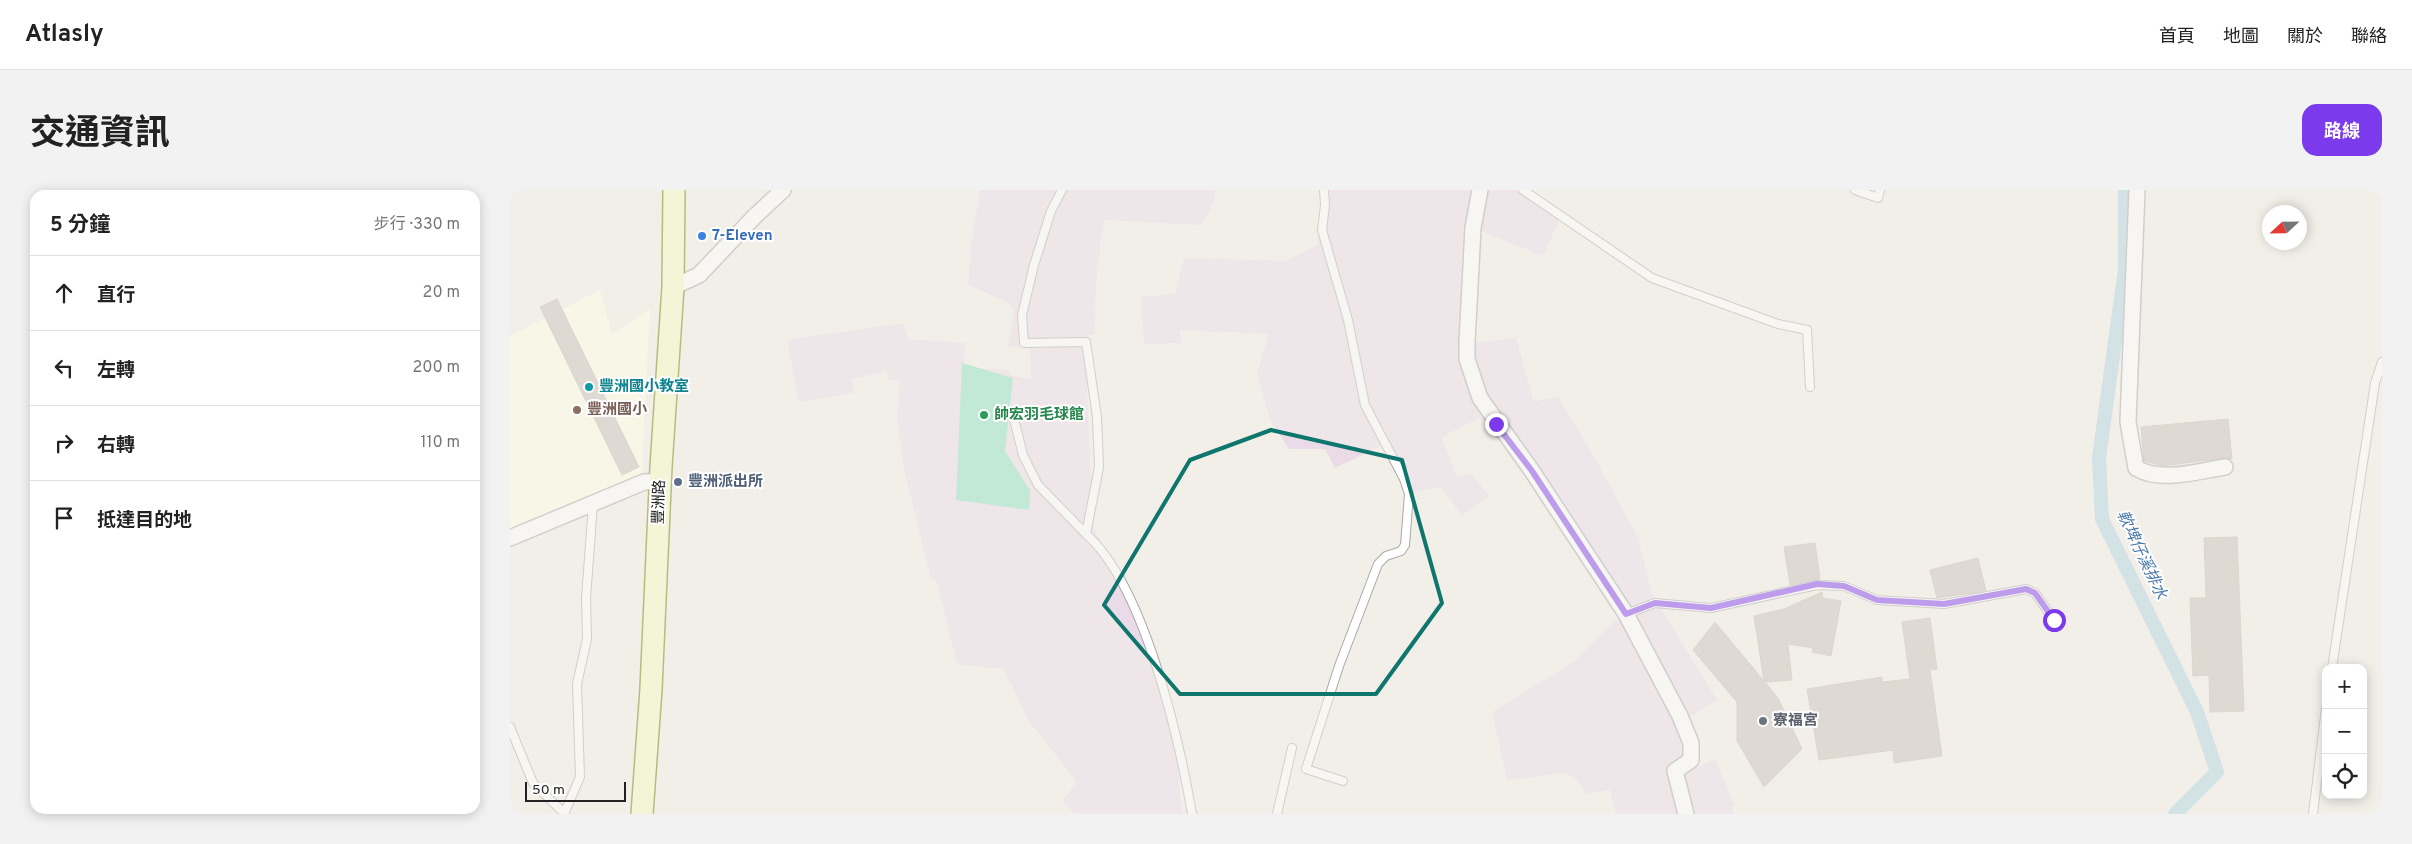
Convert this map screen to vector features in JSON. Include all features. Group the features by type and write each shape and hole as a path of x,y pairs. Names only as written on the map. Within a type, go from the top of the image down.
{"street":[{"name":"豐洲路","path":"642,814 651,689 673,287 674,190"},
{"path":"673,287 699,275 755,216 783,190"},
{"path":"1480,190 1472,228 1467,359 1480,398 1496,424 1532,471 1626,614 1680,716 1691,743 1691,760 1675,771 1686,814"},
{"path":"2137,190 2128,422 2136,468 2146,474 2160,476 2225,467"},
{"path":"510,538 644,482 662,481"}],"lane":[{"path":"1062,190 1051,211 1034,265 1022,315 1024,343 1086,342 1097,417 1099,467 1086,534"},
{"path":"1324,190 1325,205 1322,230 1348,320 1365,405 1404,479 1409,494 1405,545 1401,551 1386,556 1378,564 1339,666 1306,770 1344,781"},
{"path":"1523,190 1652,278 1778,324 1807,330 1810,387"},
{"path":"1855,190 1878,198 1880,190"},
{"path":"2333,664 2375,383 2382,362"},
{"path":"1013,415 1022,455 1038,485 1101,547 1138,611 1166,703 1186,781 1192,814"},
{"path":"510,727 532,783 564,813 580,777 577,684 587,638 586,598 593,504"},
{"path":"1626,614 1655,603 1711,608 1817,584 1844,586 1877,600 1944,604 2026,589 2035,593 2054,620"},
{"path":"2313,814 2326,709"},
{"path":"1277,814 1292,748"}],"highlighted area":[{"path":"1271,430 1402,460 1442,603 1376,694 1180,694 1104,605 1190,460"}],"shaded area":[{"path":"980,190 1216,190 1213,204 1202,225 1104,220 1097,269 1094,335 1086,335 1085,348 1093,524 1105,554 1123,583 1164,700 1177,759 1182,814 1075,814 1062,801 1077,782 1028,720 1004,669 963,665 956,661 937,581 931,579 904,470 897,419 900,379 889,381 886,371 852,379 854,393 799,402 787,340 904,323 908,339 965,343 964,368 1009,370 1010,375 1031,379 1030,347 1008,347 1014,311 1009,303 968,285 971,244"},
{"path":"1324,190 1519,190 1561,216 1543,256 1481,231 1473,343 1516,338 1534,402 1558,396 1595,458 1638,538 1652,594 1717,700 1687,719 1698,767 1715,759 1735,806 1731,807 1734,814 1616,814 1610,790 1587,794 1574,777 1564,773 1507,780 1492,712 1575,661 1618,618 1499,435 1479,418 1442,437 1456,477 1472,474 1489,496 1462,516 1441,487 1412,493 1383,445 1335,468 1325,449 1289,449 1270,420 1257,373 1269,334 1180,330 1181,343 1144,344 1141,297 1175,294 1184,258 1285,261 1317,245"},
{"name":"豐洲國小","path":"600,290 612,334 650,309 641,484 510,533 510,336"}],"green space":[{"name":"帥宏羽毛球館","path":"962,363 1013,378 1005,451 1030,491 1029,510 956,500"}],"building":[{"name":"豐洲國小教室","path":"557,299 639,467 622,475 540,307"},
{"path":"2228,419 2232,459 2223,458 2163,466 2144,461 2141,427"},
{"path":"2237,537 2244,711 2210,712 2209,675 2193,676 2190,598 2206,598 2204,538"},
{"path":"1815,543 1820,579 1790,585 1784,547"},
{"path":"1978,558 1986,591 1937,598 1930,570"},
{"path":"1822,592 1823,598 1841,601 1831,656 1812,652 1813,648 1788,644 1792,680 1765,682 1778,698 1802,749 1764,787 1737,741 1737,702 1693,650 1715,622 1764,681 1754,616 1784,609"},
{"path":"1930,618 1937,669 1930,670 1942,756 1894,763 1893,750 1819,760 1807,689 1882,677 1882,682 1910,679 1902,622"}],"waterway":[{"name":"軟埤仔溪排水","path":"2125,190 2125,269 2099,458 2102,519 2197,712 2217,772 2175,814"}],"place":[{"name":"7-Eleven","path":"702,236"},
{"name":"豐洲國小教室","path":"589,387"},
{"name":"豐洲國小","path":"577,410"},
{"name":"帥宏羽毛球館","path":"984,415"},
{"name":"豐洲派出所","path":"678,482"},
{"name":"寮福宮","path":"1763,721"}],"route":[{"path":"1496,424 1532,471 1626,614 1655,603 1711,608 1817,584 1844,586 1859,594 1877,600 1944,604 2026,589 2035,593 2054,620"}]}
